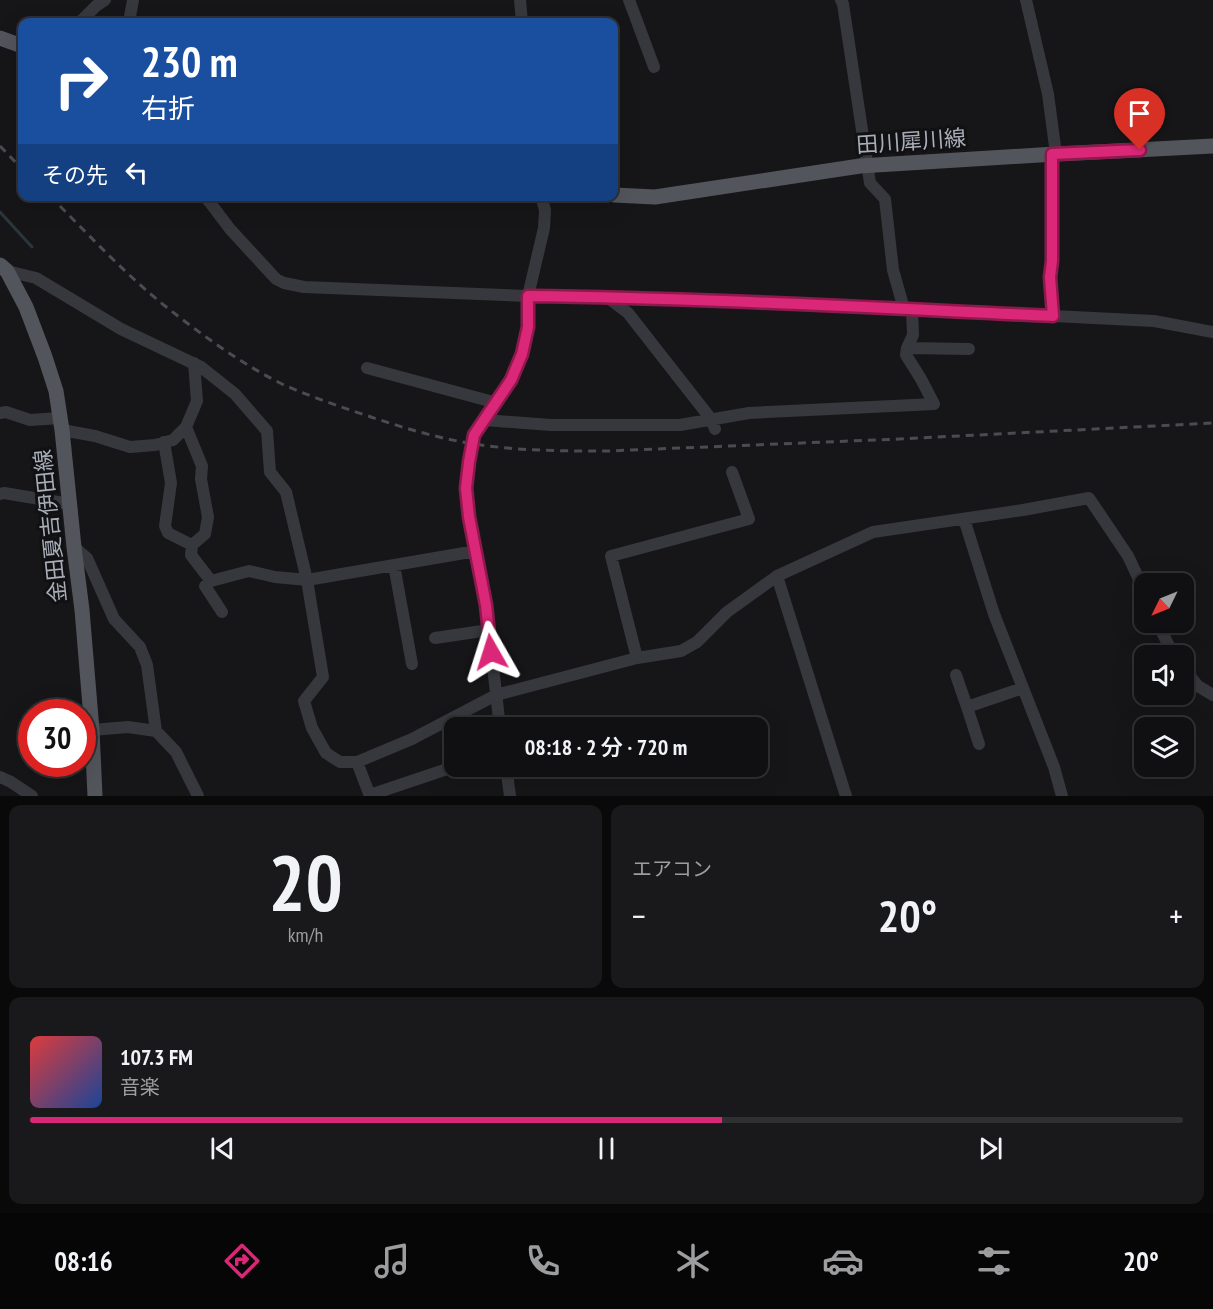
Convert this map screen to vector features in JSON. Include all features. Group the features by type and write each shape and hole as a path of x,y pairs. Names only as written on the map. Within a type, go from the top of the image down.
{"main road":[{"path":"0,38 18,45"},
{"name":"田川犀川線","path":"618,195 655,197 868,166 1213,146"},
{"name":"金田夏吉伊田線","path":"4,268 26,307 56,392 82,610 89,699"},
{"name":"金田夏吉伊田線","path":"94,777 95,796"}],"street":[{"path":"84,18 105,0"},
{"path":"130,18 133,0"},
{"path":"520,0 522,18"},
{"path":"629,0 654,67"},
{"path":"485,420 551,424 713,424 748,413 934,404 906,355 913,335 908,309 894,270 885,199 870,183 841,0"},
{"path":"1026,0 1048,94 1054,154 1050,277 1053,316"},
{"path":"209,201 230,230 276,279 304,287 908,309 1154,321 1213,332"},
{"path":"499,717 486,605 469,517 466,488 474,435 511,380 522,354 528,327 528,296 544,228 545,210 542,201"},
{"path":"4,268 36,278 121,328 201,367 235,394 267,431 270,472 286,492 307,580 323,677 304,701 312,728 326,753 340,762 357,762 412,739 496,695 637,658 681,651 697,642 727,612 777,576 873,532 1089,498 1128,556 1136,573"},
{"path":"607,297 628,313 713,424"},
{"path":"907,348 969,349"},
{"path":"0,413 6,412 30,420 61,424 130,447 172,440 186,427 197,401 194,363"},
{"path":"367,368 497,402"},
{"path":"186,427 202,466 201,479 208,517 205,534 192,545 191,555 211,581"},
{"path":"164,442 171,483 165,526 168,533 192,545"},
{"path":"637,658 611,556 748,519 732,472"},
{"path":"0,494 70,504"},
{"path":"964,519 994,614 1054,767 1062,796"},
{"path":"74,548 87,558 114,619 140,647 147,665 156,731 176,752 198,796"},
{"path":"222,612 205,586 211,581 249,571 275,577 307,580 476,551"},
{"path":"394,565 412,664"},
{"path":"777,576 846,796"},
{"path":"435,638 489,630"},
{"path":"956,675 979,744"},
{"path":"1194,681 1213,695"},
{"path":"967,707 1023,688"},
{"path":"96,730 128,727 156,731"},
{"path":"357,762 370,796 444,770"},
{"path":"0,777 32,796"},
{"path":"507,777 510,796"}],"waterway":[{"path":"0,212 32,247"}],"railway":[{"path":"0,146 18,165"},
{"path":"55,201 135,280 179,317 236,358 282,384 326,402 398,426 453,440 513,448 608,451 1213,423"}],"route":[{"path":"491,652 486,605 469,517 466,488 474,435 511,380 522,354 528,327 528,296 764,302 1053,316 1050,277 1052,154 1140,150"}]}
